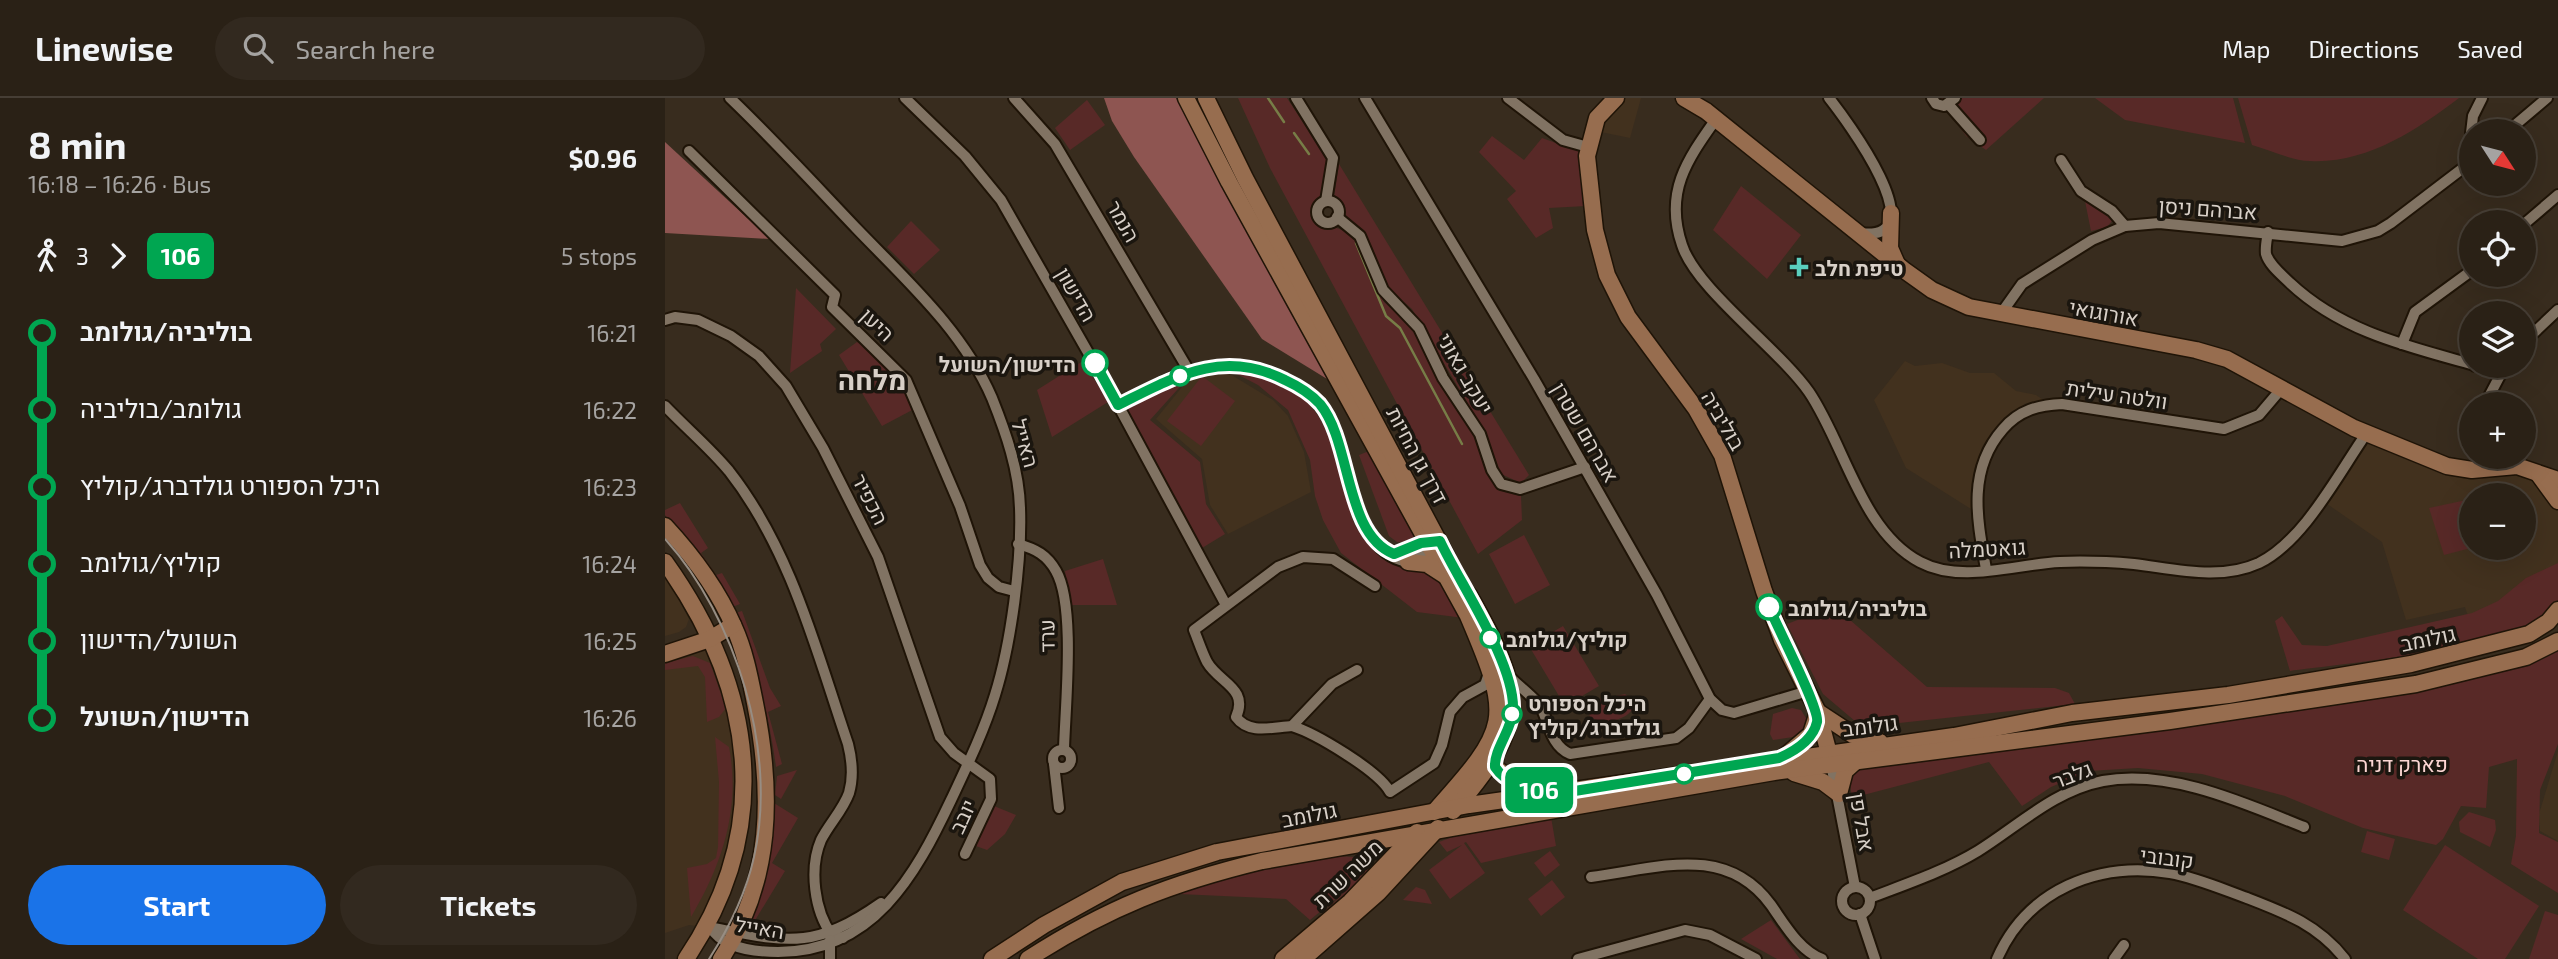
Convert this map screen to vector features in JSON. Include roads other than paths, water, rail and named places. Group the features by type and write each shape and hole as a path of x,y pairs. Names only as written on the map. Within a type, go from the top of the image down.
{"main road":[{"name":"דרך גן החיות","path":"1186,98 1229,182 1433,544 1479,614 1496,668 1499,704 1489,746 1434,812"},
{"name":"דרך גן החיות","path":"1206,98 1433,544 1446,576 1512,701 1512,718 1495,759 1437,829"},
{"name":"אורוגואי","path":"1684,98 1716,119 1899,266 1948,298 2000,315 2205,352 2237,363 2366,434 2447,466 2459,465"},
{"name":"בוליביה","path":"1607,101 1591,131 1588,147 1593,216 1607,275 1628,317 1696,409 1722,455 1764,591 1782,640 1818,712 1830,758"},
{"path":"1891,213 1890,248 1899,266"},
{"name":"אורוגואי","path":"2530,469 2558,480"},
{"path":"2535,470 2558,469"},
{"path":"2535,470 2558,501"},
{"path":"665,526 690,555 733,625 744,654 762,739 768,800 761,867 733,939 721,959"},
{"path":"665,562 708,634 731,699 744,766 744,818 730,872 709,928 686,959"},
{"path":"1408,562 1427,564 1446,576"},
{"name":"גולומב","path":"992,959 1091,898 1155,870 1217,852 1455,808 1830,758 1889,744 1996,729 2072,713 2228,695 2410,664 2529,634 2548,622 2558,610"},
{"path":"665,654 733,625"},
{"path":"665,642 708,634"},
{"name":"גולומב","path":"1830,758 1856,761 2170,721 2416,684 2526,657 2558,640"},
{"path":"1776,765 1806,740 1817,723 1818,712 1853,735 1889,744"},
{"path":"1495,759 1497,771 1507,780 1556,794"},
{"path":"1776,765 1813,778 1839,794 1845,771 1856,761"},
{"name":"גולומב","path":"1028,959 1100,915 1181,882 1262,861 1776,765"},
{"name":"משה שרת","path":"1283,959 1350,902 1434,812"},
{"name":"משה שרת","path":"1303,959 1378,893 1437,829"},
{"path":"1379,839 1388,846 1390,861"}],"street":[{"name":"האייל","path":"709,928 733,939 781,952 834,936 880,904 909,878 932,841 969,762 996,693 1014,591 1020,510 1014,464 997,411 972,360 921,295 730,98"},
{"name":"הדישון","path":"905,98 965,156 1001,200 1118,405 1226,605"},
{"name":"הנמר","path":"1014,98 1055,144 1189,371"},
{"path":"1296,98 1333,158 1326,201 1317,208 1318,217 1329,223 1337,217 1338,206 1326,201"},
{"name":"אברהם שטרן","path":"1365,98 1472,271 1585,467 1657,595 1710,699"},
{"path":"1509,98 1563,140 1588,147"},
{"path":"1829,98 1867,149 1883,184 1891,213 1888,224 1879,232 1857,233"},
{"path":"1931,98 1940,106 1952,102 1980,140"},
{"path":"2473,119 2481,98"},
{"path":"2522,119 2547,98"},
{"name":"גואטמלה","path":"1716,119 1679,177 1678,223 1687,257 1701,277 1780,357 1808,392 1826,419 1884,533 1903,552 1927,566 1952,572 2061,562 2106,562 2189,571 2227,572 2247,567 2274,554 2297,532 2366,434"},
{"name":"היען","path":"689,151 835,295 832,307 906,380 960,506 980,565 988,578 999,587 1014,591"},
{"path":"2061,160 2081,191 2112,211 2125,226"},
{"path":"2268,232 2342,240 2378,231 2459,169"},
{"path":"2536,214 2558,195"},
{"name":"יעקב גאוני","path":"1337,217 1360,236 1383,290 1419,328 1443,378 1480,434 1492,470 1501,484 1510,488 1530,487 1585,467"},
{"name":"אברהם ניסן","path":"2000,315 2022,284 2092,240 2125,226 2159,223 2268,232 2266,252 2269,261 2297,289 2339,319 2363,331 2459,361"},
{"path":"2402,344 2415,312 2459,280"},
{"path":"2536,331 2558,310"},
{"name":"הכפיר","path":"665,320 675,317 698,320 730,336 759,356 786,386 823,448 878,557 940,737 954,753 969,762"},
{"path":"1118,405 1189,371 1221,365 1246,366 1275,374 1309,393 1322,406 1335,428 1353,496 1363,521 1382,550 1408,562 1433,544"},
{"name":"וולטה עילית","path":"1986,569 1977,519 1980,470 1990,446 2019,414 2045,404 2062,404 2224,429 2248,422 2259,415 2282,388"},
{"path":"665,406 727,469 775,542 795,587 848,744 852,766 850,788 821,840 815,859 815,886 821,911 834,936 837,959"},
{"name":"ערד","path":"1018,544 1042,554 1058,574 1061,586 1067,651 1064,750 1071,756 1069,765 1061,768 1054,764 1059,808"},
{"path":"1382,550 1394,554 1433,544"},
{"path":"1375,586 1333,558 1304,557 1288,561 1194,630 1207,662 1217,675 1237,690 1240,700 1236,717 1241,724 1250,727 1292,726 1334,746 1385,784 1390,792 1434,763 1442,745 1450,712 1463,697 1487,681 1496,668 1540,705 1557,745 1565,752 1576,754 1676,738 1689,729 1710,699 1722,709 1734,713 1808,691"},
{"path":"1292,726 1332,684 1357,670"},
{"path":"1477,690 1499,704"},
{"path":"1512,718 1522,702 1529,697"},
{"name":"אבל פן","path":"1830,758 1855,887"},
{"name":"יובב","path":"965,854 991,799 992,789 990,779 969,762"},
{"name":"גלבר","path":"1870,898 1962,859 2032,812 2078,789 2102,781 2120,779 2202,788 2304,827"},
{"path":"1591,877 1699,863 1720,866 1757,890 1802,946 1822,959"},
{"name":"קובובי","path":"1997,959 2012,930 2039,901 2087,880 2136,871 2185,876 2290,914 2315,928 2345,959"},
{"path":"1855,887 1866,890 1870,898 1869,907 1860,914 1849,914 1842,902 1844,892 1855,887"},
{"path":"815,937 820,925 821,911"},
{"path":"1860,914 1875,959"},
{"path":"1578,959 1685,930 1710,935 1756,959"},
{"name":"האייל","path":"733,939 779,940 834,936"},
{"path":"830,959 834,936"},
{"path":"2114,959 2124,945"}],"waterway":[{"path":"1268,98 1284,122"},
{"path":"1294,133 1309,154"},
{"path":"1356,243 1386,316 1400,328 1462,444"}],"tram line":[{"path":"665,539 690,571 712,607 731,647 745,688 755,731 760,774 760,816 751,870 736,910 709,959"}],"place":[{"name":"טיפת חלב","path":"1799,267"},
{"name":"הדישון/השועל","path":"1095,363"},
{"name":"בוליביה/גולומב","path":"1769,607"},
{"name":"קוליץ/גולומב","path":"1490,638"},
{"name":"היכל הספורט גולדברג/קוליץ","path":"1512,714"}],"district":[{"name":"מלחה","path":"872,379"}],"park label":[{"name":"פארק דניה","path":"2402,763"}]}
